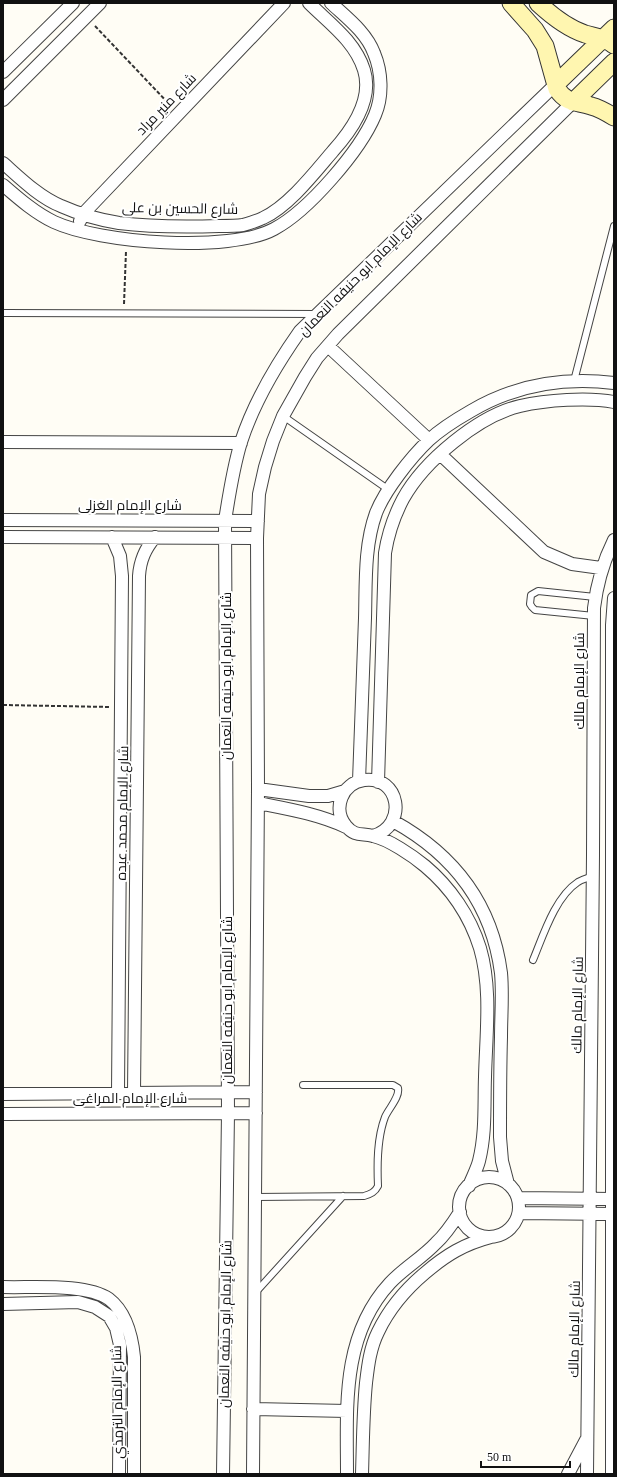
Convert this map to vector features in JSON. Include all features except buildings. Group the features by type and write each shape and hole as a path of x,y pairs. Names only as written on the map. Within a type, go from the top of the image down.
{"street":[{"path":"3,72 72,3 86,17"},
{"path":"3,100 100,3"},
{"name":"شارع منير مراد","path":"77,230 83,214 284,3"},
{"name":"شارع الحسين بن على","path":"3,163 41,195 60,206 83,214 119,222 202,226 243,225 264,218 282,206 340,145 361,110 365,96 366,82 364,70 357,53 347,39 309,3"},
{"path":"3,184 21,200 53,222 77,230 121,239 162,242 210,242 247,239 273,230 296,214 315,197 352,154 368,130 380,99 378,66 374,53 364,36 331,3"},
{"path":"511,3 535,30 545,46 556,84 561,94 573,102 604,110 614,117"},
{"path":"538,3 550,15 567,26 584,34 610,37"},
{"name":"شارع الإمام ابو حنيفه النعمان","path":"223,1474 228,1113 225,521 241,443 259,398 300,331 556,84 610,37"},
{"name":"شارع الإمام ابو حنيفه النعمان","path":"253,1474 258,803 257,538 259,494 265,467 283,416 305,377 328,346 359,312 614,62"},
{"path":"354,122 368,130"},
{"path":"119,222 121,239"},
{"path":"328,346 429,440"},
{"path":"359,781 368,552 376,513 400,472 429,440 454,421 489,401 516,390 543,384 574,381 614,383"},
{"path":"378,782 385,553 388,534 403,498 418,477 440,454 464,435 491,417 520,406 564,400 603,400 614,402"},
{"path":"3,442 241,443"},
{"path":"440,454 544,552 572,564 601,568"},
{"name":"شارع الإمام الغزلى","path":"3,520 258,521"},
{"path":"3,537 257,538"},
{"name":"شارع الإمام محمد عبده","path":"112,537 117,546 122,566 118,1093"},
{"name":"شارع الإمام محمد عبده","path":"134,1093 139,576 143,555 155,537"},
{"name":"شارع الإمام مالك","path":"587,1474 594,616 595,597 601,568 604,558 614,540"},
{"path":"612,1474 612,625 614,598"},
{"path":"258,789 309,796 328,796 345,790 359,781 372,780 378,782 385,786 394,798 396,814 393,821 384,831 373,836"},
{"path":"345,790 341,797 340,805 342,820 346,827"},
{"path":"258,803 328,818 358,834 373,836 408,854 439,879 463,910 480,947 484,966 487,1008 483,1137 479,1162 469,1186 461,1198 460,1212 465,1225 470,1230 483,1237 491,1237"},
{"path":"393,821 426,842 455,868 478,900 493,937 501,975 500,1137 502,1161 508,1184"},
{"path":"120,855 136,855"},
{"path":"593,855 613,855"},
{"path":"593,876 613,876"},
{"name":"شارع الإمام المراغى","path":"3,1094 256,1092"},
{"name":"شارع الإمام المراغى","path":"3,1114 256,1113"},
{"path":"362,1474 363,1413 368,1364 377,1333 395,1304 419,1278 433,1266 460,1248 475,1241 499,1236 512,1227 519,1213 518,1198 508,1184 496,1178 488,1178 475,1182 469,1186"},
{"path":"518,1198 613,1198"},
{"path":"347,1474 347,1411 352,1360 357,1338 377,1298 408,1267 436,1244 460,1212"},
{"path":"519,1213 613,1214"},
{"name":"شارع الإمام الترمذي","path":"3,1287 73,1288 93,1292 109,1299 118,1309 127,1325 132,1342 134,1357 134,1474"},
{"name":"شارع الإمام الترمذي","path":"3,1304 78,1302 95,1307 109,1316 116,1328 120,1345 119,1474"},
{"path":"253,1409 347,1411"},
{"path":"568,1474 588,1436"}],"lane":[{"path":"574,381 614,226"},
{"path":"3,312 318,314"},
{"path":"283,416 389,490"},
{"path":"594,616 535,610 530,604 529,599 531,595 538,591 595,597"},
{"path":"533,960 549,922 567,892 579,882 593,876"},
{"path":"256,1196 364,1196 372,1193 378,1186 376,1162 380,1141 385,1117 398,1094 398,1088 393,1085 303,1085"},
{"path":"254,1295 344,1196"}],"path":[{"path":"86,17 178,113"},
{"path":"121,239 123,313"},
{"path":"3,705 121,707"}]}
